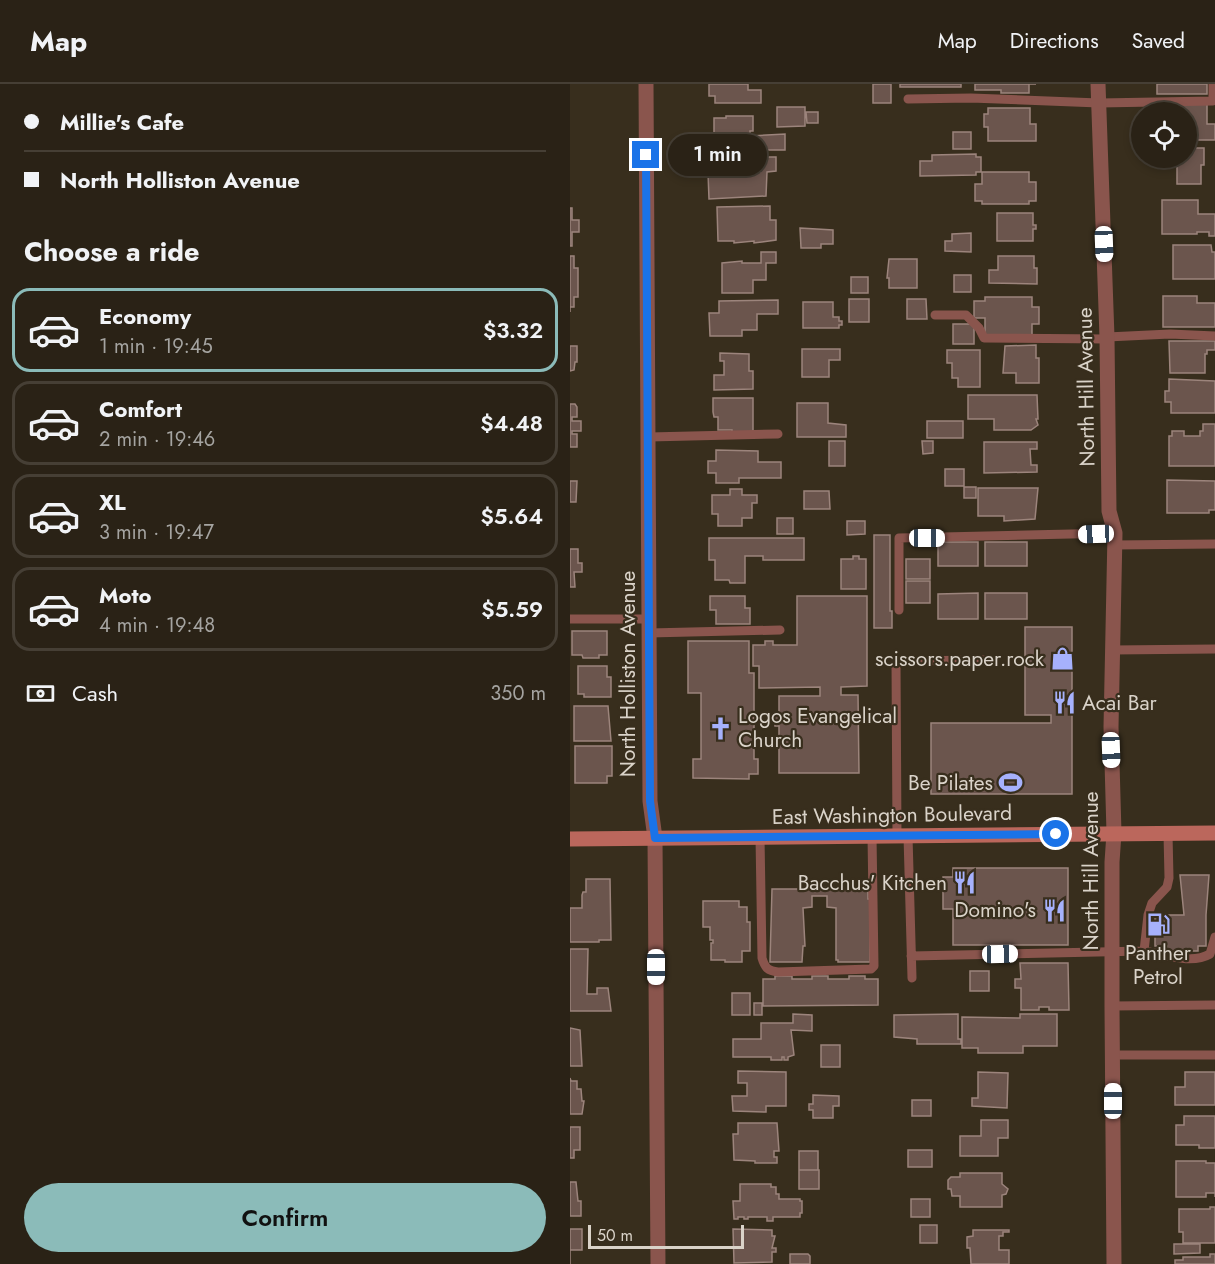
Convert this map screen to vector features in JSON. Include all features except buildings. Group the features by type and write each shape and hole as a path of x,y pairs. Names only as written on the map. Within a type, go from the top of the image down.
{"main road":[{"name":"East Washington Boulevard","path":"570,839 1215,833"}],"street":[{"name":"North Holliston Avenue","path":"646,84 650,801 655,838 658,1264"},
{"name":"North Hill Avenue","path":"1098,84 1107,338 1109,512 1115,539 1111,727 1114,833 1112,952 1114,1264"}],"lane":[{"path":"908,99 971,98 1099,103 1213,101 1213,84"},
{"path":"935,315 966,315 979,328 984,338 1107,338 1170,334 1215,336"},
{"path":"649,437 778,434"},
{"path":"900,610 899,538 1115,539 1215,544"},
{"path":"570,619 649,626 780,630"},
{"path":"1112,650 1215,649"},
{"path":"912,978 902,836 896,661 988,660"},
{"path":"1144,951 1148,915 1152,903 1167,887 1169,878 1168,834"},
{"path":"760,837 762,958 764,966 770,971 778,972 871,969 874,966 872,836"},
{"path":"911,956 1144,951 1165,957 1206,957 1210,954 1215,937"},
{"path":"1112,1006 1215,1005"},
{"path":"1113,1055 1215,1055"}],"place":[{"name":"scissors.paper.rock","path":"1062,659"},
{"name":"Acai Bar","path":"1064,703"},
{"name":"Logos Evangelical Church","path":"720,728"},
{"name":"Be Pilates","path":"1011,783"},
{"name":"Bacchus' Kitchen","path":"965,883"},
{"name":"Domino's","path":"1054,910"},
{"name":"Panther Petrol","path":"1158,925"}],"route":[{"path":"646,155 650,801 655,838 1056,834"}]}
